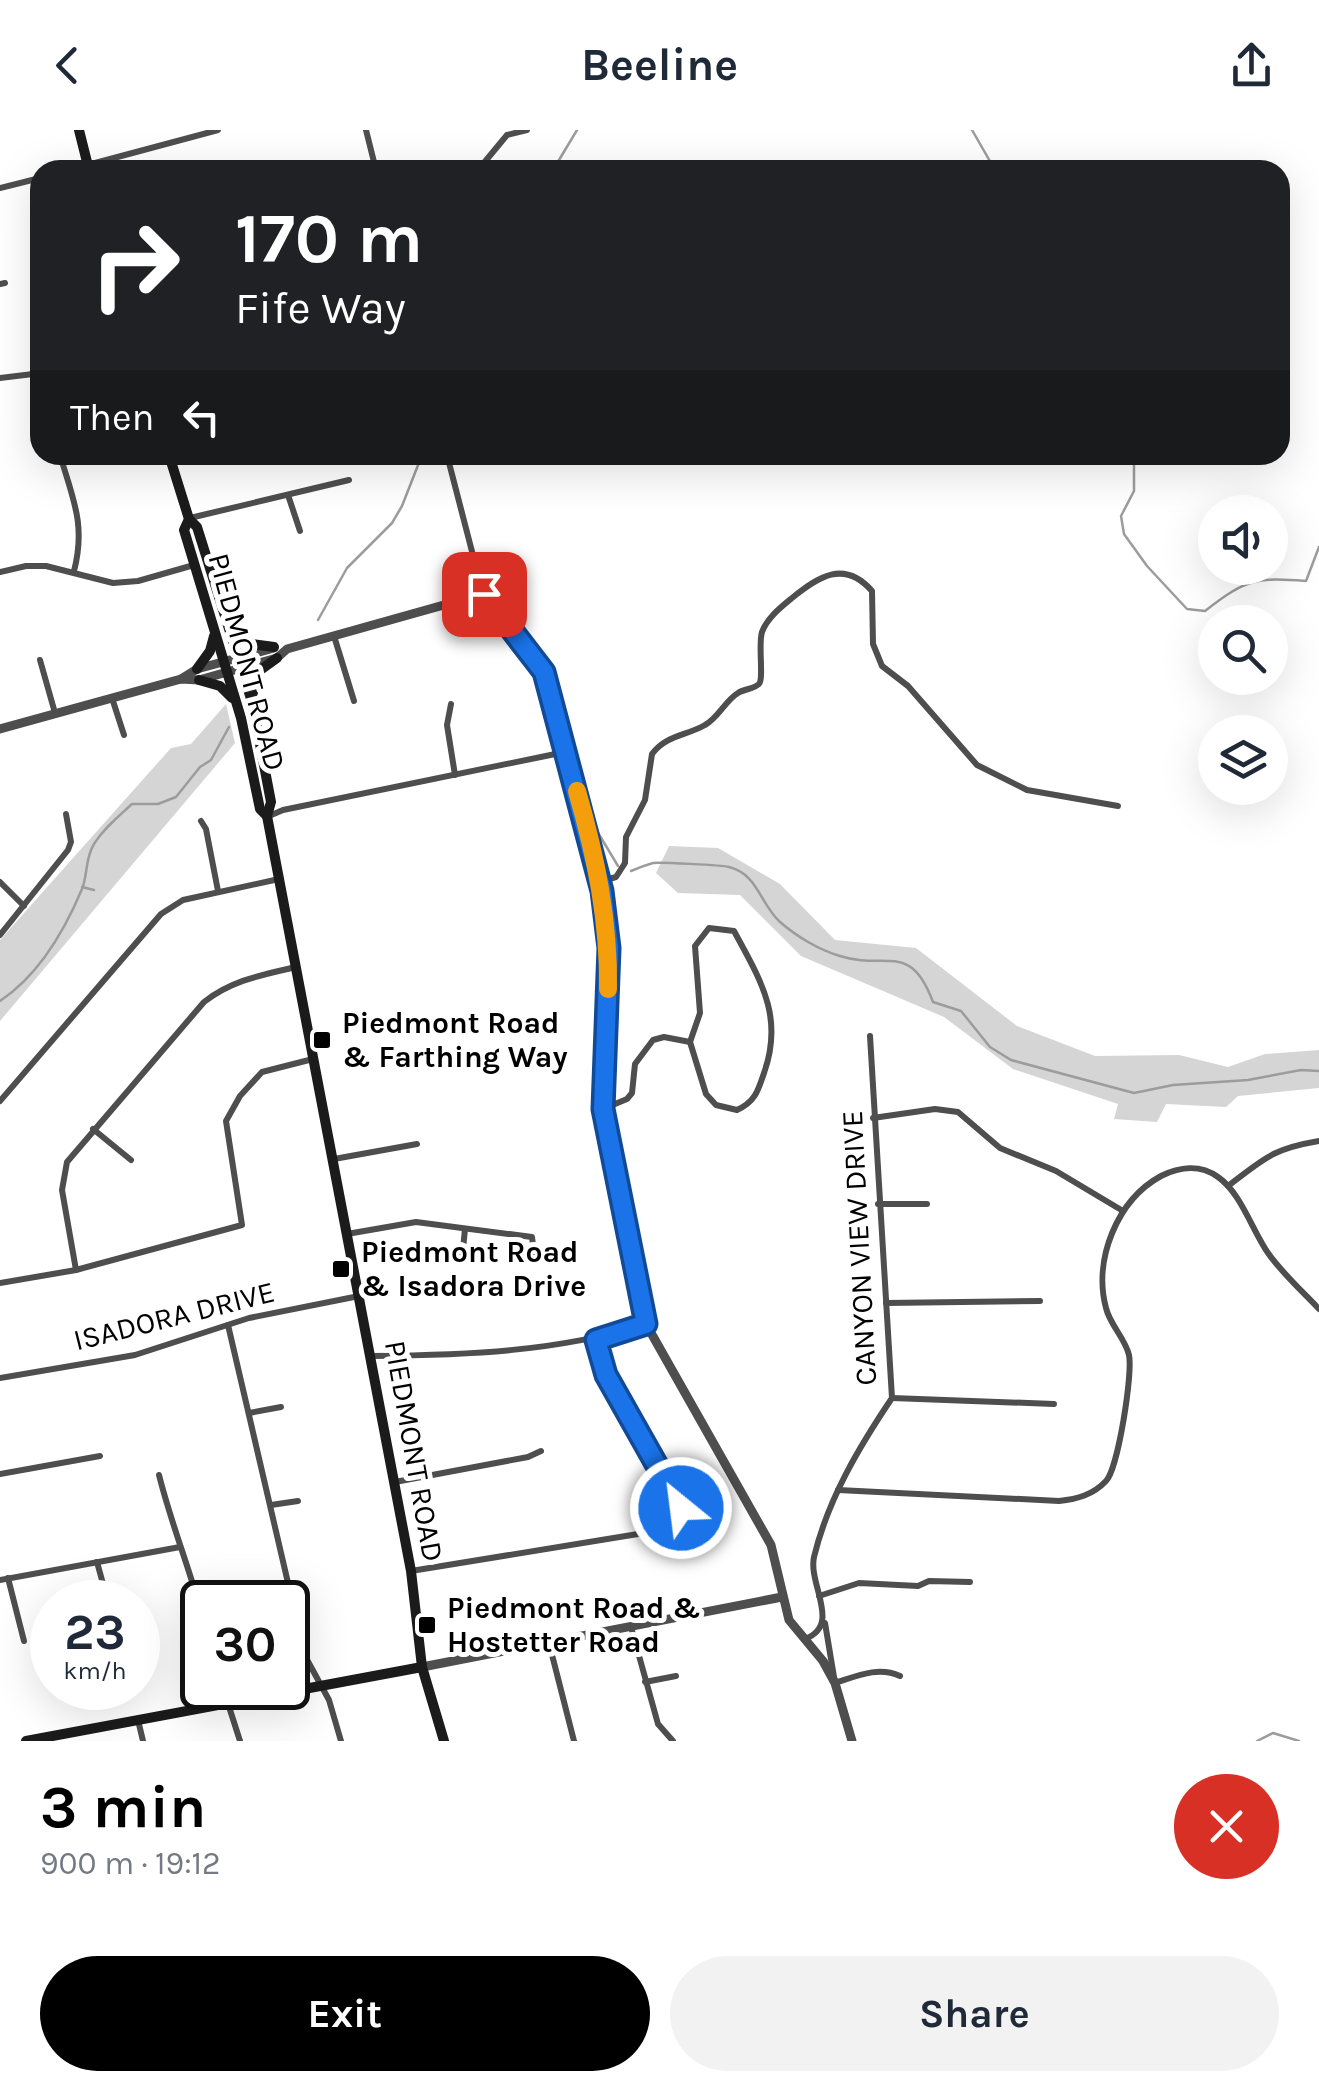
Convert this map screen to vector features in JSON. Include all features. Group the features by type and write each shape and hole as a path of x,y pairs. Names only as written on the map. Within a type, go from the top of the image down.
{"main road":[{"path":"79,130 87,160"},
{"name":"PIEDMONT ROAD","path":"172,465 189,519 197,527 252,702 271,802 268,816 279,879 411,1572 422,1667 444,1741"},
{"name":"PIEDMONT ROAD","path":"189,519 184,530 237,704 260,810 268,816"},
{"path":"226,624 244,641 279,652 259,671 253,683 252,702"},
{"path":"215,630 198,674 220,686 237,704"},
{"path":"310,1690 422,1667"},
{"path":"26,1741 194,1710"}],"street":[{"path":"116,160 218,130"},
{"path":"366,130 374,160"},
{"path":"488,160 499,150 505,133 527,130"},
{"path":"0,188 30,180"},
{"path":"0,378 30,374"},
{"path":"63,465 82,542 74,571"},
{"path":"450,465 484,594 544,672 600,882 609,948 603,1109 646,1324 771,1545 789,1620 836,1683 852,1741"},
{"path":"189,519 349,480"},
{"path":"288,495 300,531"},
{"path":"0,572 26,566 74,571 113,583 138,581 194,566"},
{"path":"600,882 616,877 625,864 626,837 645,800 652,754 675,736 707,724 734,695 759,684 763,628 779,609 819,576 828,574 854,578 872,592 873,644 882,666 908,686 977,765 1027,790 1118,806"},
{"path":"0,728 484,594"},
{"path":"334,635 354,702"},
{"path":"40,660 54,713"},
{"path":"112,698 124,735"},
{"path":"451,704 447,725 455,775"},
{"path":"268,816 566,752"},
{"path":"0,935 68,850 71,842 66,814"},
{"path":"201,821 218,891"},
{"path":"0,1102 161,914 183,900 279,879"},
{"path":"0,882 24,906"},
{"path":"709,928 734,931 774,1021 770,1056 756,1097 737,1110 716,1104 701,1083 690,1042 700,1013 695,946 709,928"},
{"path":"76,1270 62,1190 67,1162 204,1002 241,979 296,967"},
{"name":"CANYON VIEW DRIVE","path":"836,1683 812,1568 814,1556 838,1490 862,1442 892,1398 870,1036"},
{"path":"603,1109 627,1100 632,1093 635,1064 653,1040 690,1042"},
{"path":"0,1283 76,1270 242,1225 226,1121 240,1096 262,1072 314,1059"},
{"path":"873,1118 935,1108 958,1112 1000,1148 1056,1171 1123,1211"},
{"path":"93,1129 131,1160"},
{"path":"1228,1186 1282,1147 1319,1141"},
{"path":"334,1159 417,1144"},
{"path":"838,1490 1059,1501 1086,1496 1104,1484 1112,1475 1118,1453 1130,1372 1129,1354 1105,1307 1102,1274 1109,1244 1123,1211 1155,1179 1180,1168 1206,1170 1228,1186 1269,1255 1319,1309"},
{"path":"878,1204 928,1204"},
{"path":"347,1234 416,1222 532,1237 534,1253"},
{"path":"462,1258 464,1229"},
{"name":"ISADORA DRIVE","path":"0,1378 134,1355 228,1324 360,1296"},
{"path":"886,1303 1040,1301"},
{"path":"228,1324 305,1657 322,1688 341,1741"},
{"path":"371,1356 477,1355 596,1340 646,1324"},
{"path":"411,1572 644,1532 680,1518 680,1504 606,1375 596,1340"},
{"path":"892,1398 1054,1404"},
{"path":"249,1413 281,1407"},
{"path":"395,1482 528,1456 541,1450"},
{"path":"0,1474 100,1456"},
{"path":"159,1476 191,1580"},
{"path":"271,1505 298,1501"},
{"path":"24,1641 4,1579 180,1547"},
{"path":"98,1562 102,1580"},
{"path":"819,1596 858,1584 918,1586 929,1582 970,1582"},
{"path":"422,1667 782,1598"},
{"path":"804,1639 818,1631 824,1619"},
{"path":"631,1627 658,1724 674,1741"},
{"path":"549,1643 574,1741"},
{"path":"836,1683 870,1672 900,1676"},
{"path":"645,1682 676,1676"},
{"path":"230,1710 240,1741"},
{"path":"138,1720 143,1741"}],"shaded area":[{"path":"226,704 235,743 0,1021 0,940 171,748 191,744"},
{"path":"669,846 718,848 780,884 835,940 916,948 1017,1026 1095,1056 1179,1055 1228,1067 1265,1054 1319,1050 1319,1088 1238,1096 1226,1107 1166,1104 1157,1122 1114,1119 1118,1104 1013,1069 944,1017 801,956 740,895 678,893 656,873"}],"waterway":[{"path":"559,160 577,130"},
{"path":"972,130 989,160"},
{"path":"318,620 347,568 392,523 418,465"},
{"path":"1134,465 1134,491 1121,516 1124,534 1187,609 1205,611 1252,582 1306,581 1319,547"},
{"path":"0,1001 27,979 58,936 82,889 91,849 102,833 132,804 158,804 176,797 200,767 211,760 229,727"},
{"path":"597,831 618,866"},
{"path":"631,871 658,863 724,866 739,871 753,883 773,915 793,932 840,956 906,964 924,983 933,1002 961,1011 990,1047 1011,1060 1134,1093 1173,1085 1319,1071"},
{"path":"82,887 94,890"},
{"path":"1257,1741 1273,1733 1299,1741"}],"slow traffic":[{"path":"577,791 602,891 609,948 608,989"}],"place":[{"name":"Piedmont Road & Farthing Way","path":"322,1040"},
{"name":"Piedmont Road & Isadora Drive","path":"341,1269"},
{"name":"Piedmont Road & Hostetter Road","path":"427,1625"}],"route":[{"path":"484,594 544,672 602,891 609,948 603,1109 646,1324 596,1340 606,1375 681,1508"}]}
